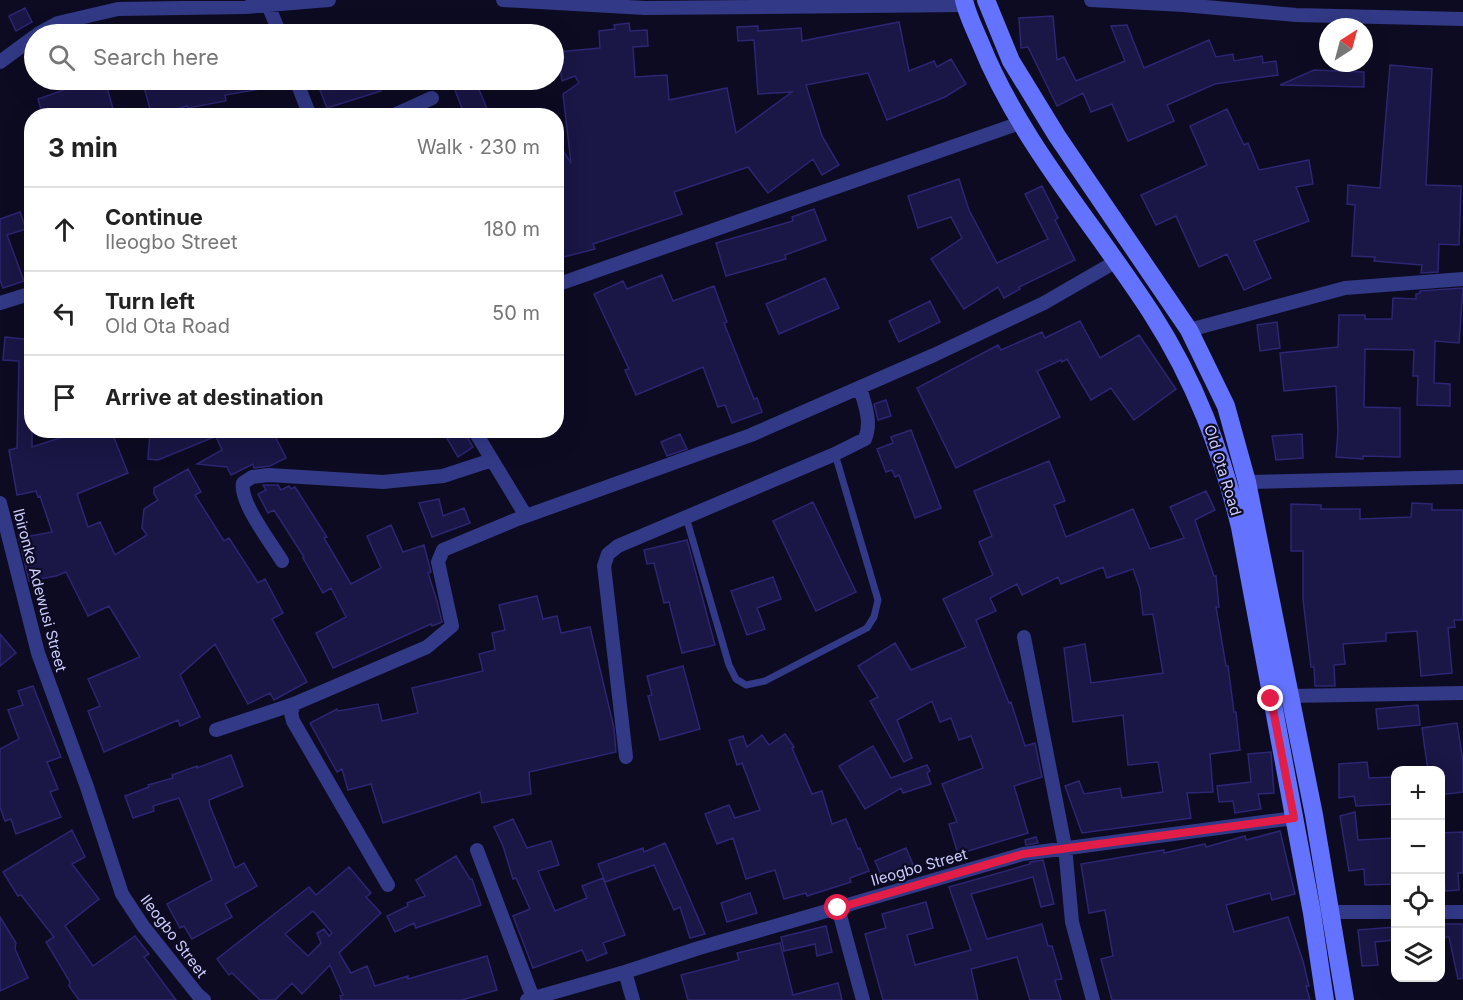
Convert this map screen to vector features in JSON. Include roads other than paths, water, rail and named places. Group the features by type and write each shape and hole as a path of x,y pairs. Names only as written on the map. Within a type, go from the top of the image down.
{"street":[{"path":"55,24 118,9 329,0"},
{"path":"503,0 645,8 964,3"},
{"name":"Old Ota Road","path":"986,0 1011,61 1057,136 1188,330 1226,406 1247,482 1314,815 1345,1000"},
{"path":"1091,0 1319,16 1463,19"},
{"path":"268,3 276,24"},
{"name":"Old Ota Road","path":"964,3 990,69 1020,123 1152,314 1205,412 1240,527 1312,913 1325,1000"},
{"path":"0,62 24,44"},
{"path":"300,90 307,108"},
{"path":"410,108 432,98"},
{"path":"564,282 1020,123"},
{"path":"216,730 294,704 427,647 452,626 438,562 443,550 526,516 751,435 934,355 1044,303 1115,262"},
{"path":"1188,330 1345,288 1463,279"},
{"path":"0,303 24,296"},
{"path":"626,757 604,566 608,554 618,546 835,454 865,439 868,431 868,418 860,388"},
{"path":"479,438 526,516"},
{"path":"282,561 242,490 243,483 252,477 269,475 383,482 443,476 492,460"},
{"path":"1247,482 1463,477"},
{"name":"Ibironke Adewusi Street","path":"0,503 38,654 87,787"},
{"path":"1024,638 1065,847 1072,922 1093,1000"},
{"path":"1290,696 1463,693"},
{"path":"294,704 291,713 293,721 388,885"},
{"name":"Ileogbo Street","path":"87,787 122,894 143,926 199,998"},
{"name":"Ileogbo Street","path":"530,999 1023,854 1294,818"},
{"path":"477,850 530,999"},
{"path":"838,908 863,1000"},
{"path":"1330,912 1391,912"},
{"path":"1445,912 1463,912"},
{"path":"625,972 633,1000"}],"lane":[{"path":"686,517 729,665 736,680 746,685 765,681 867,628 874,617 878,600 835,454"}]}
